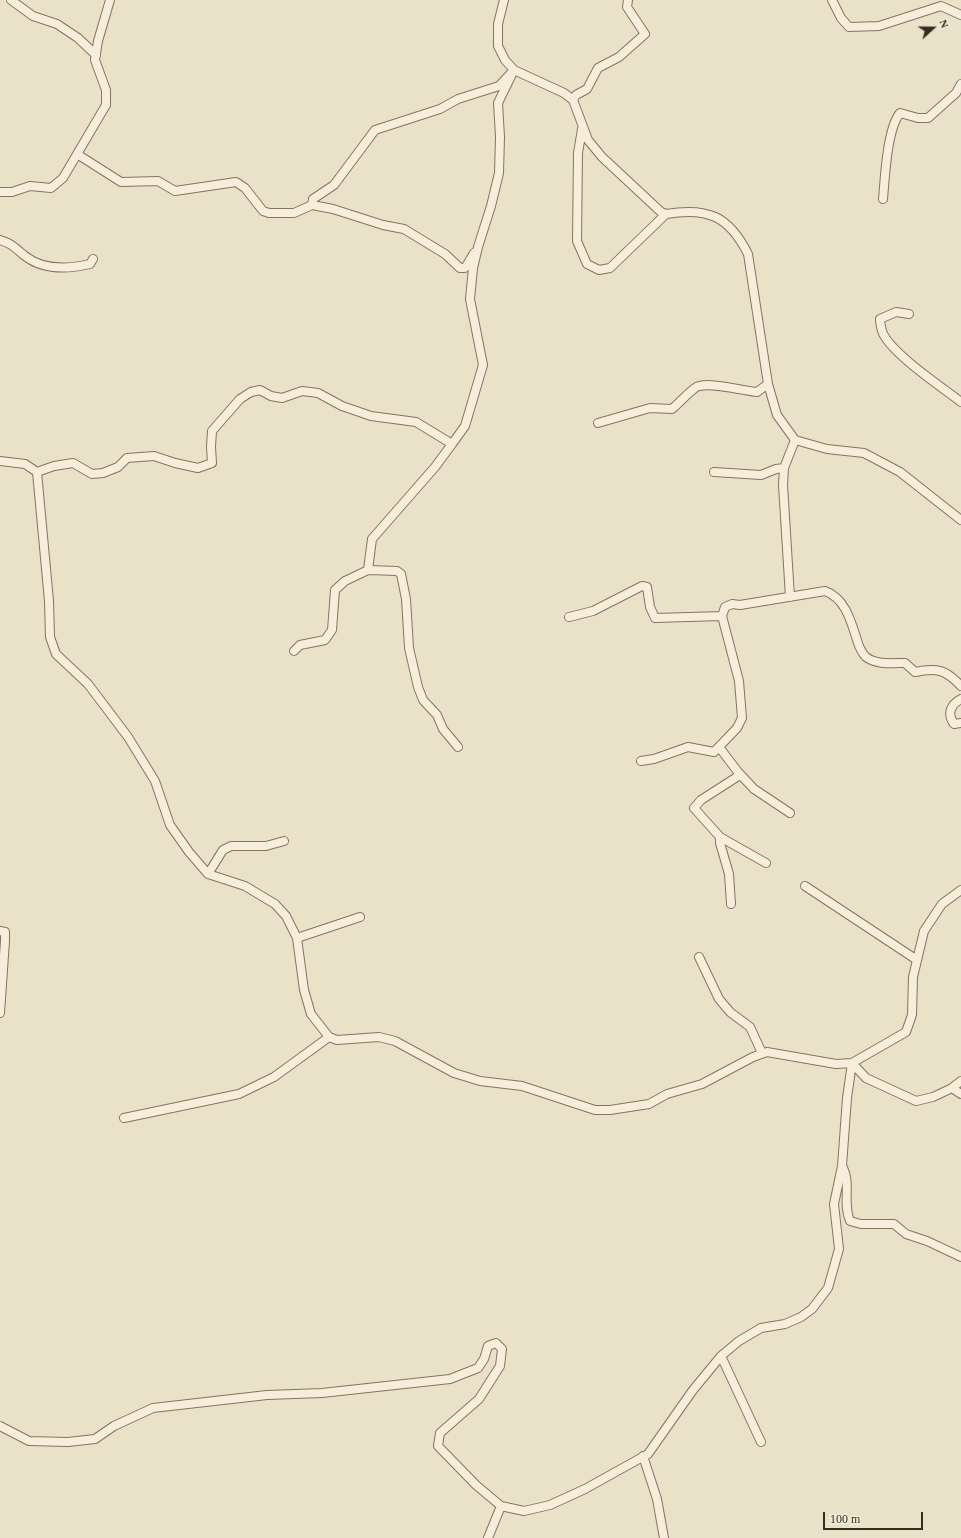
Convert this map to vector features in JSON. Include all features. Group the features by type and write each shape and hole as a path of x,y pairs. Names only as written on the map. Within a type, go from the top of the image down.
{"street":[{"path":"11,0 33,16 57,24 78,38 96,55"},
{"path":"0,192 12,192 30,186 51,188 63,178 106,105 106,90 95,60 110,0"},
{"path":"504,0 498,24 498,46 505,60 514,70 564,93 573,100 582,128 588,140 602,157 643,197 661,212 666,214 706,212 721,219 741,241 748,254 768,384 777,415 795,440 827,449 864,453 900,472 961,520"},
{"path":"573,100 576,95 587,89 598,68 619,57 645,34 627,7 628,0"},
{"path":"832,0 841,18 849,27 878,26 941,6 961,15"},
{"path":"312,205 313,199 334,184 375,130 440,109 458,99 499,86 514,70"},
{"path":"368,570 372,539 452,444 465,426 483,365 470,299 478,247 491,206 499,173 500,137 498,103 514,70"},
{"path":"883,199 886,163 894,120 900,113 918,118 928,118 956,93 961,84"},
{"path":"582,128 578,153 577,241 586,264 599,270 610,268 666,214"},
{"path":"77,154 121,182 158,181 175,191 236,182 245,188 263,211 269,213 294,213 312,205 333,209 383,225 404,229 445,254 460,268 465,268 478,247"},
{"path":"0,240 13,244 35,263 49,268 82,266 90,264 93,259"},
{"path":"909,314 896,312 880,319 882,332 893,347 904,357 961,402"},
{"path":"598,423 650,408 672,409 697,386 714,384 738,390 757,392 768,384"},
{"path":"37,472 54,466 73,463 92,474 103,473 118,468 127,458 154,456 198,468 212,463 212,431 240,399 251,392 260,390 271,396 282,398 302,391 318,393 342,406 371,416 416,422 452,444"},
{"path":"790,597 783,484 784,468 795,440"},
{"path":"0,461 25,464 37,472"},
{"path":"714,472 761,475 776,469 784,468"},
{"path":"37,472 49,601 50,637 56,654 88,684 128,737 155,781 170,826 189,852 208,874 245,886 275,904 286,916 297,938 304,990 311,1014 329,1037 337,1040 379,1037 395,1041 454,1073 480,1081 522,1086 595,1110 610,1110 649,1104 667,1094 702,1084 753,1057 767,1052 836,1064 852,1063 906,1032 912,1015 913,977 924,931 942,904 961,890"},
{"path":"294,651 300,646 325,640 332,630 335,590 345,581 368,570 397,571 401,574 406,599 409,648 418,687 424,700 437,715 443,729 458,747"},
{"path":"569,617 593,611 642,586 647,588 650,607 655,618 722,616"},
{"path":"641,761 654,759 688,747 714,752 737,728 742,718 739,681 722,616 725,607 732,604 740,605 825,591 838,597 851,621 861,652 867,658 876,661 905,663 915,672 940,670 952,676 961,686"},
{"path":"961,699 955,702 950,711 950,718 954,724 961,723"},
{"path":"719,747 754,789 790,813"},
{"path":"740,774 694,806 697,814 720,837 766,863"},
{"path":"720,837 720,843 729,874 731,904"},
{"path":"208,874 223,850 231,846 266,846 284,841"},
{"path":"805,886 917,960"},
{"path":"297,938 360,917"},
{"path":"0,931 5,932 0,1013"},
{"path":"699,957 719,999 730,1012 750,1027 762,1054"},
{"path":"124,1118 239,1094 274,1077 329,1037"},
{"path":"852,1063 866,1078 916,1101 933,1097 952,1088 961,1081"},
{"path":"0,1426 29,1440 68,1442 95,1439 114,1426 153,1408 268,1395 322,1393 450,1379 478,1368 484,1359 488,1346 496,1343 502,1349 500,1366 479,1398 440,1433 438,1446 476,1485 501,1506 524,1511 550,1505 648,1454 693,1390 721,1356 739,1341 761,1328 785,1324 801,1317 812,1309 828,1288 839,1249 834,1204 842,1166 847,1098 852,1063"},
{"path":"952,1088 961,1094"},
{"path":"842,1166 846,1179 846,1212 850,1221 861,1224 894,1224 906,1234 927,1241 961,1257"},
{"path":"721,1356 761,1442"},
{"path":"643,1456 657,1499 664,1538"},
{"path":"488,1538 501,1506"}]}
